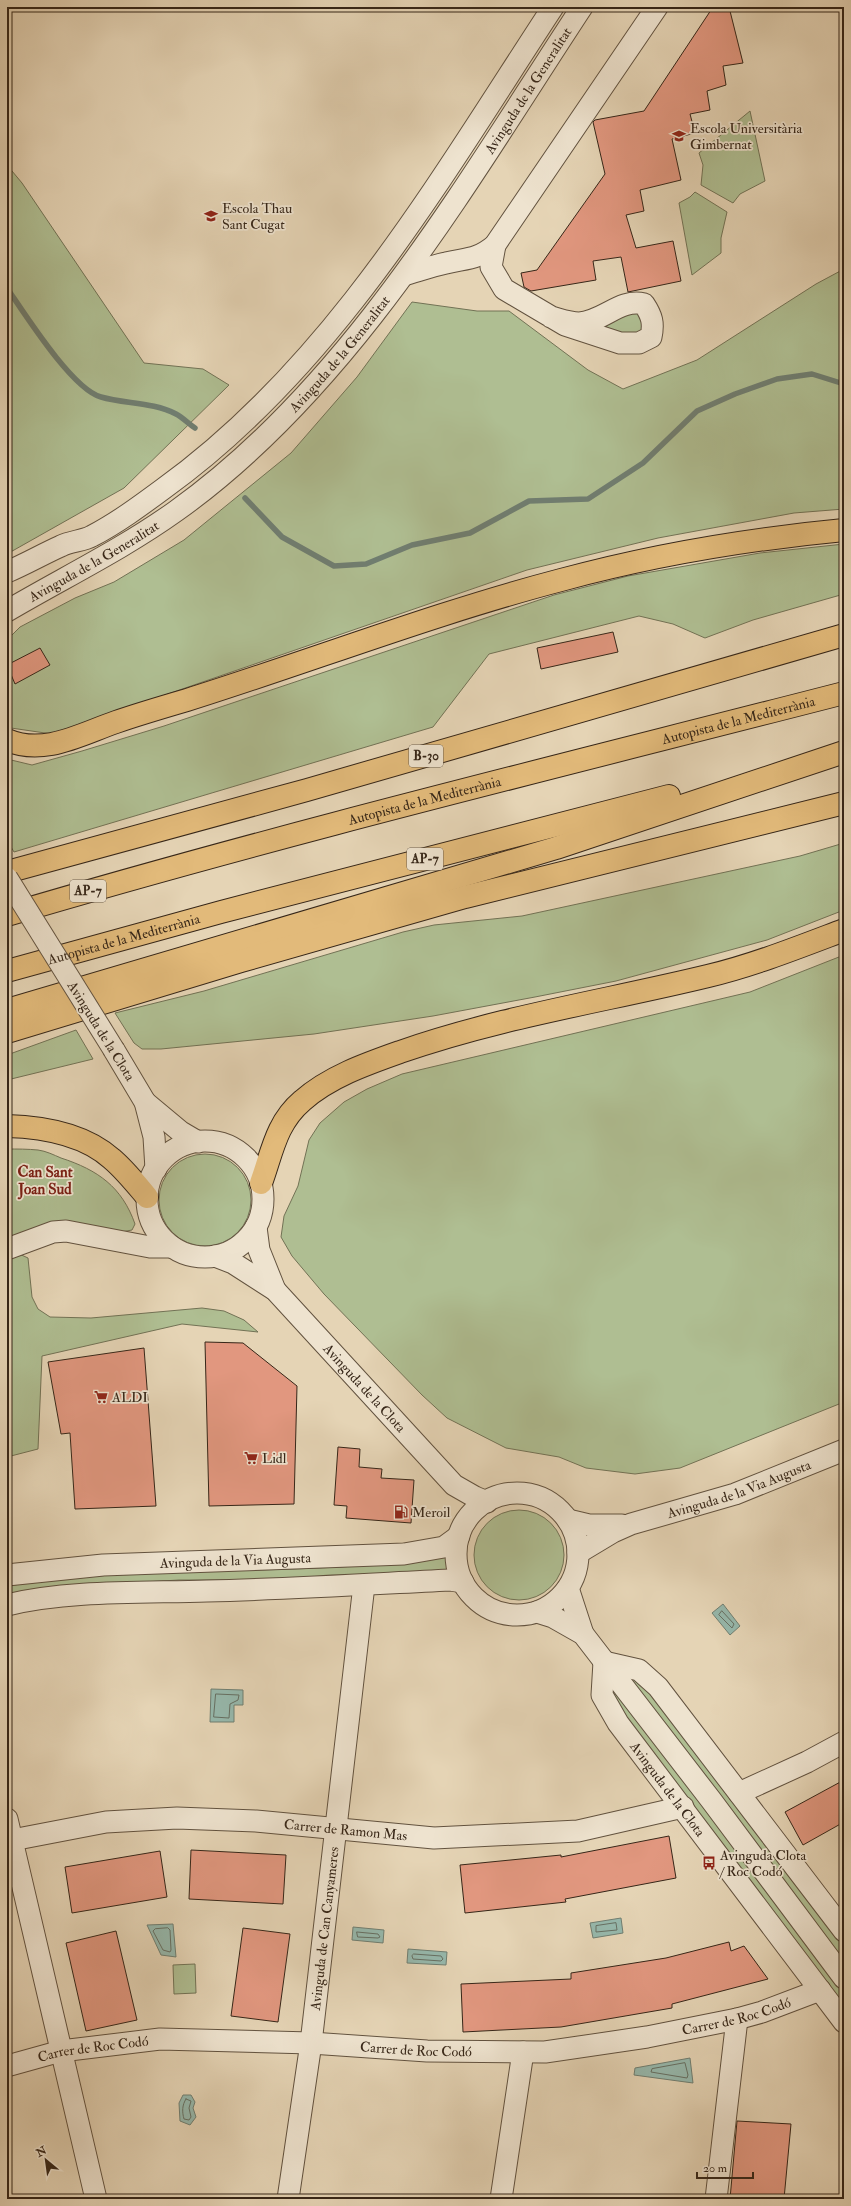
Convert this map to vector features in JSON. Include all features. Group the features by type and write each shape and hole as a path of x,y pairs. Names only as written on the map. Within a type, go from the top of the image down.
{"highway":[{"path":"7,740 27,746 47,745 68,740 114,723 298,665 488,601 560,580 631,563 697,550 756,540 844,530"},
{"name":"B-30","path":"7,872 307,790 844,635"},
{"name":"Autopista de la Mediterrània","path":"7,914 332,824 844,693"},
{"path":"7,1010 556,848 844,751"},
{"name":"Autopista de la Mediterrània","path":"7,971 221,912 844,751"},
{"path":"7,1032 226,965 464,897 844,803"},
{"path":"261,1183 275,1137 290,1112 316,1090 355,1069 415,1047 521,1016 710,976 790,951 844,930"},
{"path":"7,1126 42,1129 67,1135 90,1144 110,1157 126,1172 148,1207"}],"street":[{"name":"Avinguda de la Generalitat","path":"7,572 63,545 90,537 137,508 188,471 264,404 346,311 382,262 553,7"},
{"name":"Avinguda de la Generalitat","path":"7,611 122,547 176,511 214,481 261,440 306,394 355,338 404,275 582,7"},
{"path":"404,275 447,263 470,260 484,254 495,245 657,7"},
{"path":"495,245 491,260 491,267 504,288 551,317"},
{"name":"Avinguda de la Clota","path":"7,878 145,1102 154,1136 156,1169"},
{"name":"Avinguda de la Clota","path":"145,1102 181,1132 198,1142"},
{"path":"7,1249 53,1232 78,1233 150,1247 172,1247 197,1257 215,1256 236,1248 248,1239 256,1227 263,1208 261,1183 253,1166 240,1152 217,1142 198,1142 174,1150 156,1169 149,1185 147,1229 143,1235 123,1241"},
{"path":"148,1207 158,1233 172,1247"},
{"name":"Avinguda de la Clota","path":"256,1227 259,1250 275,1290"},
{"name":"Avinguda de la Clota","path":"215,1256 233,1263 275,1290 454,1485 475,1498 487,1502"},
{"name":"Avinguda de la Via Augusta","path":"578,1553 631,1524 734,1494 844,1450"},
{"name":"Avinguda de la Clota","path":"454,1485 464,1527"},
{"path":"510,1494 528,1494 550,1503 568,1520 574,1532 578,1553 576,1569 568,1588 557,1601 537,1612 517,1615 498,1612 480,1602 463,1582 457,1560 464,1527 487,1502 510,1494"},
{"name":"Avinguda de la Via Augusta","path":"568,1520 588,1525 631,1524"},
{"name":"Avinguda de la Via Augusta","path":"7,1575 103,1565 404,1554 444,1547 464,1527"},
{"path":"7,1605 22,1602 105,1594 364,1585 450,1580 463,1582"},
{"name":"Avinguda de Can Canyameres","path":"288,2199 311,2043 364,1585"},
{"name":"Avinguda de la Clota","path":"568,1588 583,1634 711,1800 844,1978"},
{"name":"Avinguda de la Clota","path":"537,1612 553,1617 583,1634"},
{"path":"604,1662 639,1670 658,1687 844,1931"},
{"name":"Avinguda de la Clota","path":"604,1662 602,1695 618,1723 683,1807 844,2022"},
{"path":"739,1793 807,1762 844,1742"},
{"name":"Carrer de Ramon Mas","path":"9,1841 106,1822 177,1818 256,1821 434,1838 578,1831 683,1807"},
{"path":"7,1819 9,1841 62,2051 96,2199"},
{"name":"Carrer de Roc Codó","path":"7,2066 62,2051 160,2039 311,2043 427,2051 545,2052 647,2037 737,2019 762,2012 820,1990"},
{"path":"716,2199 737,2019"},
{"path":"501,2199 524,2052"}],"green space":[{"path":"750,111 765,181 740,194 733,203 701,185 703,165 699,153"},
{"path":"7,165 22,183 144,363 203,369 229,385 124,488 7,554"},
{"path":"695,192 727,212 721,238 721,253 692,275 679,203 690,197"},
{"path":"844,269 844,509 794,513 658,538 527,570 52,734 11,728 7,725 7,640 20,627 75,598 114,582 184,540 291,453 357,377 412,302 477,311 509,311 588,370 623,389 697,360 816,284"},
{"path":"637,308 645,319 641,333 631,335 601,332 600,323"},
{"path":"844,544 844,594 753,620 705,638 673,624 639,616 489,654 433,727 14,852 7,840 7,759 32,765 82,751 164,726 554,595 628,576 760,553"},
{"path":"844,843 844,910 767,940 616,981 433,1016 314,1034 161,1049 142,1049 134,1043 115,1013 204,991 403,932 434,925 522,916 800,856"},
{"path":"844,955 844,1402 680,1468 635,1474 586,1468 559,1457 506,1448 447,1418 422,1395 324,1294 292,1256 281,1237 284,1216 298,1186 309,1140 320,1123 344,1102 367,1089 402,1074 750,992"},
{"path":"76,1030 93,1059 7,1080 7,1055"},
{"path":"7,1149 30,1149 44,1151 97,1174 116,1190 130,1211 135,1224 132,1230 7,1240"},
{"path":"205,1154 222,1158 237,1168 247,1183 251,1200 247,1217 237,1232 222,1242 205,1246 188,1242 173,1232 163,1217 159,1200 163,1183 173,1168 188,1158"},
{"path":"15,1252 28,1258 32,1297 38,1309 50,1317 91,1318 202,1308 224,1311 244,1320 258,1332 182,1324 42,1356 38,1449 7,1457 7,1255"},
{"path":"519,1510 536,1514 551,1523 560,1538 564,1555 560,1572 551,1587 536,1596 519,1600 502,1596 487,1587 478,1572 474,1555 478,1538 487,1523 502,1514"},
{"path":"446,1557 448,1570 330,1580 179,1580 111,1584 7,1598 7,1586 62,1579 171,1572 337,1567"},
{"path":"583,1634 658,1687 844,1931 844,2023 618,1723"},
{"path":"195,1964 196,1993 174,1994 173,1965"}],"water":[{"path":"723,1604 740,1626 730,1635 712,1613"},
{"path":"211,1689 243,1690 243,1705 234,1705 234,1722 210,1722"},
{"path":"621,1918 623,1933 593,1938 590,1923"},
{"path":"173,1924 176,1957 161,1955 147,1925"},
{"path":"353,1927 384,1930 383,1943 352,1940"},
{"path":"408,1949 447,1952 446,1965 407,1963"},
{"path":"690,2058 693,2083 634,2075 635,2068"},
{"path":"183,2095 191,2095 195,2102 193,2108 196,2117 190,2125 180,2121 179,2103"}],"building":[{"path":"713,7 729,7 743,63 723,66 726,85 707,91 710,110 690,114 695,133 672,139 681,180 640,190 644,211 626,215 636,248 673,241 681,281 628,292 621,257 593,261 596,280 531,291 524,287 521,273 537,270 605,174 593,122 595,120 644,111"},
{"path":"613,632 618,652 541,669 537,648"},
{"path":"40,648 50,665 15,684 7,665"},
{"name":"Lidl","path":"205,1342 243,1343 297,1386 294,1504 209,1506"},
{"name":"ALDI","path":"144,1348 156,1506 75,1509 70,1433 61,1434 48,1362"},
{"path":"338,1447 360,1449 359,1467 382,1469 381,1478 414,1480 411,1523 346,1518 347,1506 334,1505"},
{"path":"844,1780 844,1822 803,1845 785,1812"},
{"path":"669,1836 676,1878 565,1899 566,1902 465,1913 460,1865 561,1855 561,1857"},
{"path":"191,1850 286,1855 283,1904 189,1899"},
{"path":"160,1851 167,1897 72,1913 65,1867"},
{"path":"243,1928 290,1934 278,2022 231,2016"},
{"path":"116,1931 137,2020 86,2031 66,1943"},
{"path":"729,1942 731,1951 744,1946 768,1979 672,2004 672,2008 561,2027 463,2032 461,1984 571,1979 571,1973 666,1958"},
{"path":"737,2121 791,2124 784,2199 730,2199"}],"waterway":[{"path":"7,288 37,332 63,366 89,391 101,397 148,405 167,410 178,415 195,428"},
{"path":"245,498 282,537 334,566 366,564 412,545 470,533 529,501 588,499 643,463 697,411 735,394 777,379 812,374 844,384"}],"place":[{"name":"Escola Universitària Gimbernat","path":"679,136"},
{"name":"Escola Thau Sant Cugat","path":"211,216"},
{"name":"ALDI","path":"101,1397"},
{"name":"Lidl","path":"251,1458"},
{"name":"Meroil","path":"401,1512"},
{"name":"Avinguda Clota / Roc Codó","path":"709,1863"}],"district":[{"name":"Can Sant Joan Sud","path":"45,1180"}]}
